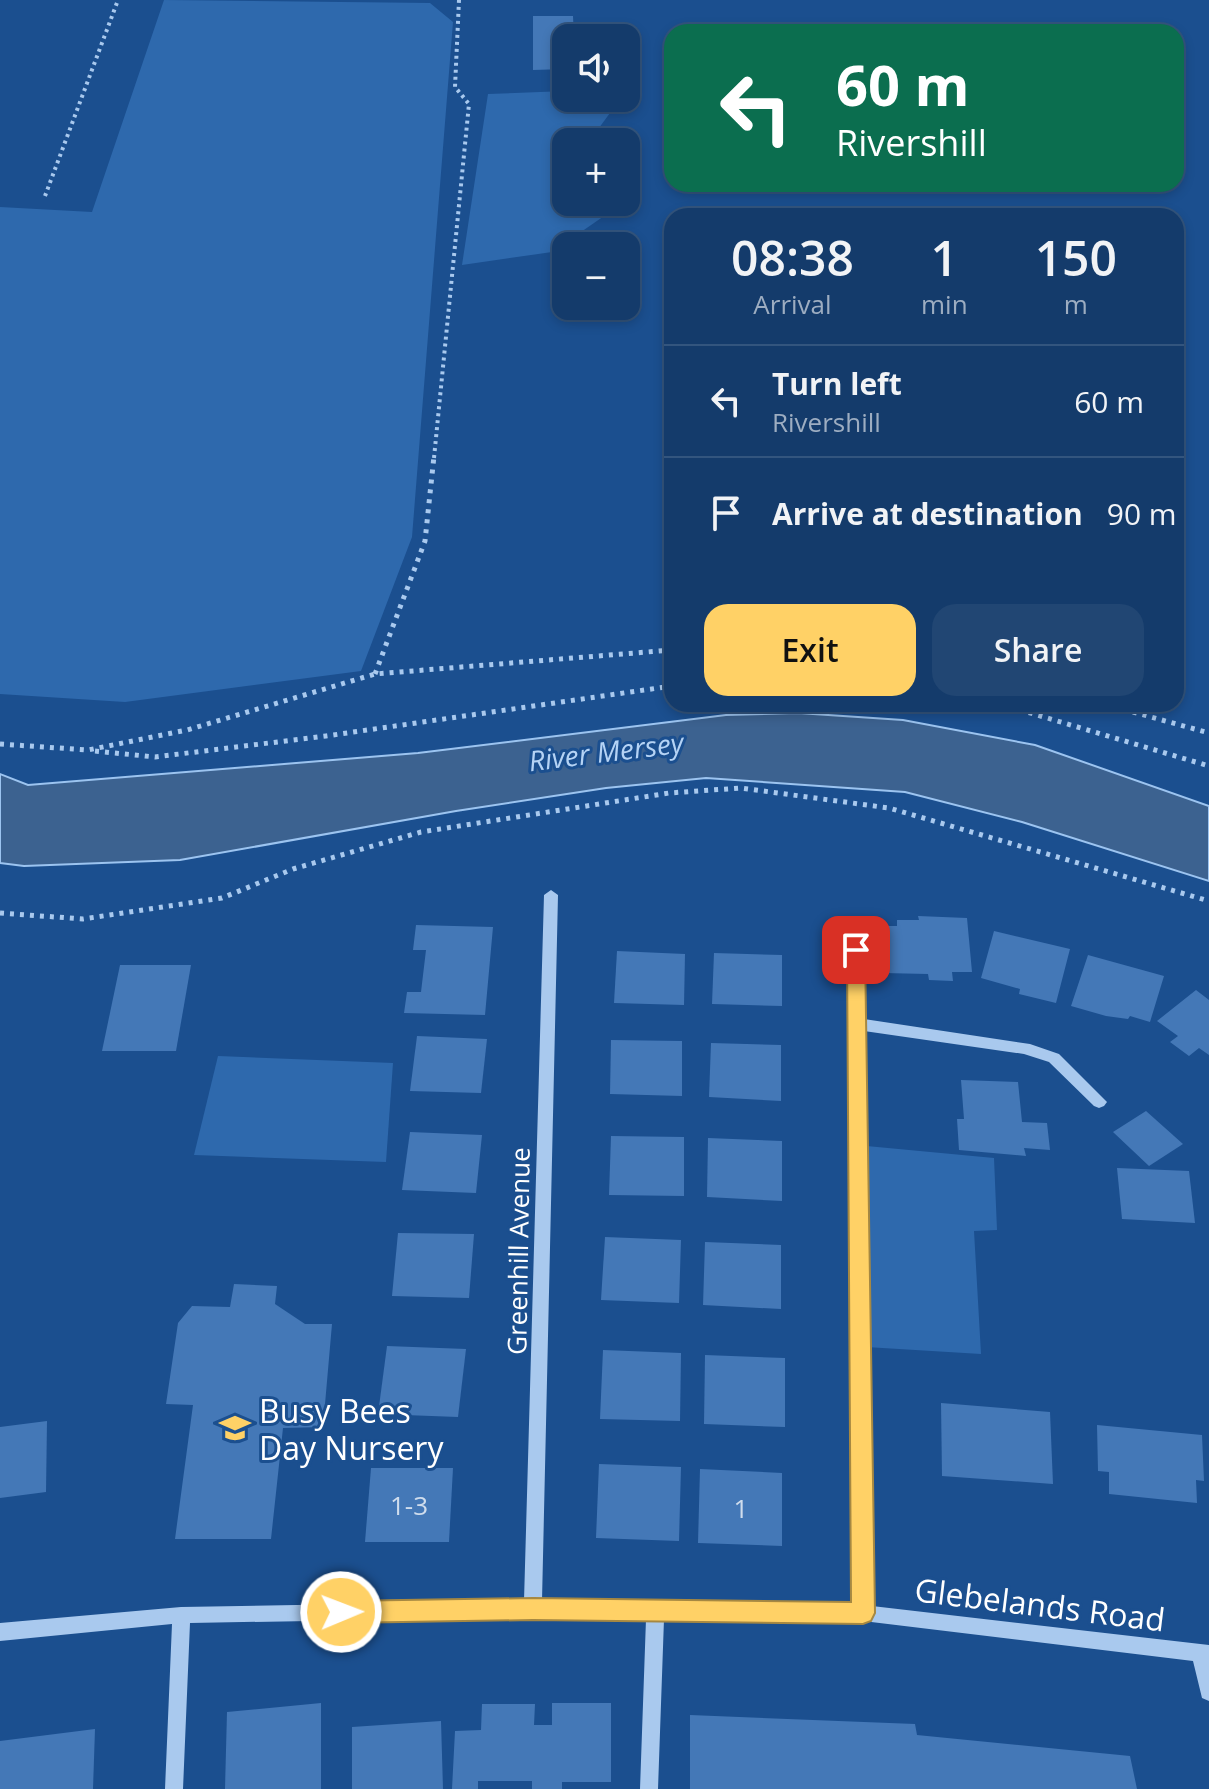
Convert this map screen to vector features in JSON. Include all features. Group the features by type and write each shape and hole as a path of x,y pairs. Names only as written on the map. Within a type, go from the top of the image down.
{"street":[{"name":"Greenhill Avenue","path":"533,1609 551,895"},
{"path":"856,950 863,1613"},
{"path":"858,1024 1025,1048 1054,1058 1099,1102"},
{"name":"Glebelands Road","path":"0,1632 181,1615 533,1609 863,1613 1204,1653"},
{"path":"649,1789 655,1610"},
{"path":"174,1789 181,1615"},
{"path":"1204,1653 1209,1692"}],"path":[{"path":"45,196 118,0"},
{"path":"375,674 425,541 469,104 455,87 459,0"},
{"path":"88,750 187,730 375,674 664,651"},
{"path":"0,744 155,757 326,736 664,687"},
{"path":"1027,712 1209,766"},
{"path":"1133,712 1209,733"},
{"path":"0,913 83,919 222,898 293,869 421,832 669,793 741,788 889,808 1209,901"}],"shaded area":[{"path":"164,0 430,3 453,22 412,537 361,671 125,702 0,694 0,207 92,212"},
{"path":"552,92 552,112 611,112 599,128 552,128 552,216 604,216 581,232 552,232 552,252 462,265 488,94"},
{"path":"218,1056 393,1063 386,1162 194,1155"},
{"path":"856,1145 994,1158 997,1230 974,1231 981,1354 866,1347"}],"water":[{"name":"River Mersey","path":"798,713 903,720 1035,745 1209,806 1209,881 1022,822 905,792 706,778 606,788 456,811 180,860 24,866 0,863 0,774 28,785 418,753 726,715"}],"building":[{"path":"533,16 573,16 573,24 552,24 552,69 533,70"},
{"path":"918,916 967,918 972,972 952,972 953,981 929,980 928,974 883,973 880,926 897,926 897,920 919,920"},
{"path":"416,925 493,927 485,1015 404,1013 407,992 421,992 426,950 413,950"},
{"path":"994,931 1070,949 1056,1003 1019,994 1020,989 981,978"},
{"path":"617,951 685,954 684,1005 614,1003"},
{"path":"714,953 782,955 782,1006 712,1004"},
{"path":"1088,955 1164,976 1150,1022 1130,1016 1128,1019 1106,1016 1071,1006"},
{"path":"120,965 191,965 176,1051 102,1051"},
{"path":"1196,990 1209,1000 1209,1055 1199,1048 1189,1056 1170,1042 1178,1036 1157,1021"},
{"path":"417,1036 487,1039 481,1093 410,1091"},
{"path":"611,1040 682,1041 682,1096 610,1094"},
{"path":"711,1043 781,1045 781,1101 709,1097"},
{"path":"961,1080 1018,1082 1022,1122 1047,1123 1050,1150 1024,1148 1026,1156 959,1150 957,1119 964,1119"},
{"path":"1146,1111 1183,1144 1149,1166 1113,1132"},
{"path":"410,1132 482,1135 476,1193 402,1190"},
{"path":"611,1136 684,1137 684,1196 609,1195"},
{"path":"708,1138 782,1141 782,1201 707,1197"},
{"path":"1117,1168 1189,1171 1195,1223 1122,1219"},
{"path":"398,1233 474,1234 469,1298 392,1296"},
{"path":"605,1237 681,1240 679,1303 601,1300"},
{"path":"705,1242 781,1245 781,1309 703,1305"},
{"path":"234,1284 277,1286 275,1304 305,1324 332,1324 323,1427 283,1428 271,1539 175,1539 193,1405 166,1404 178,1323 192,1306 230,1307"},
{"path":"387,1346 466,1349 458,1417 378,1414"},
{"path":"603,1350 681,1353 680,1421 600,1419"},
{"path":"705,1355 785,1358 785,1427 704,1424"},
{"path":"941,1403 1050,1412 1053,1484 942,1476"},
{"path":"47,1421 46,1492 0,1498 0,1427"},
{"path":"1097,1425 1202,1435 1204,1481 1196,1480 1197,1503 1109,1494 1109,1472 1098,1471"},
{"path":"599,1464 681,1467 679,1541 596,1538"},
{"path":"371,1468 453,1468 449,1542 365,1542"},
{"path":"700,1469 782,1473 782,1546 698,1543"},
{"path":"321,1703 321,1789 225,1789 227,1712"},
{"path":"552,1703 611,1703 611,1782 562,1782 562,1789 532,1789 532,1781 478,1781 478,1789 452,1789 455,1731 481,1730 482,1704 535,1704 534,1725 552,1725"},
{"path":"690,1715 915,1724 917,1735 1130,1756 1137,1789 690,1789"},
{"path":"441,1721 443,1789 352,1789 352,1727"},
{"path":"95,1729 93,1789 0,1789 0,1741"}],"place":[{"name":"Busy Bees Day Nursery","path":"235,1428"}],"route":[{"path":"341,1612 533,1609 863,1613 856,950"}]}
